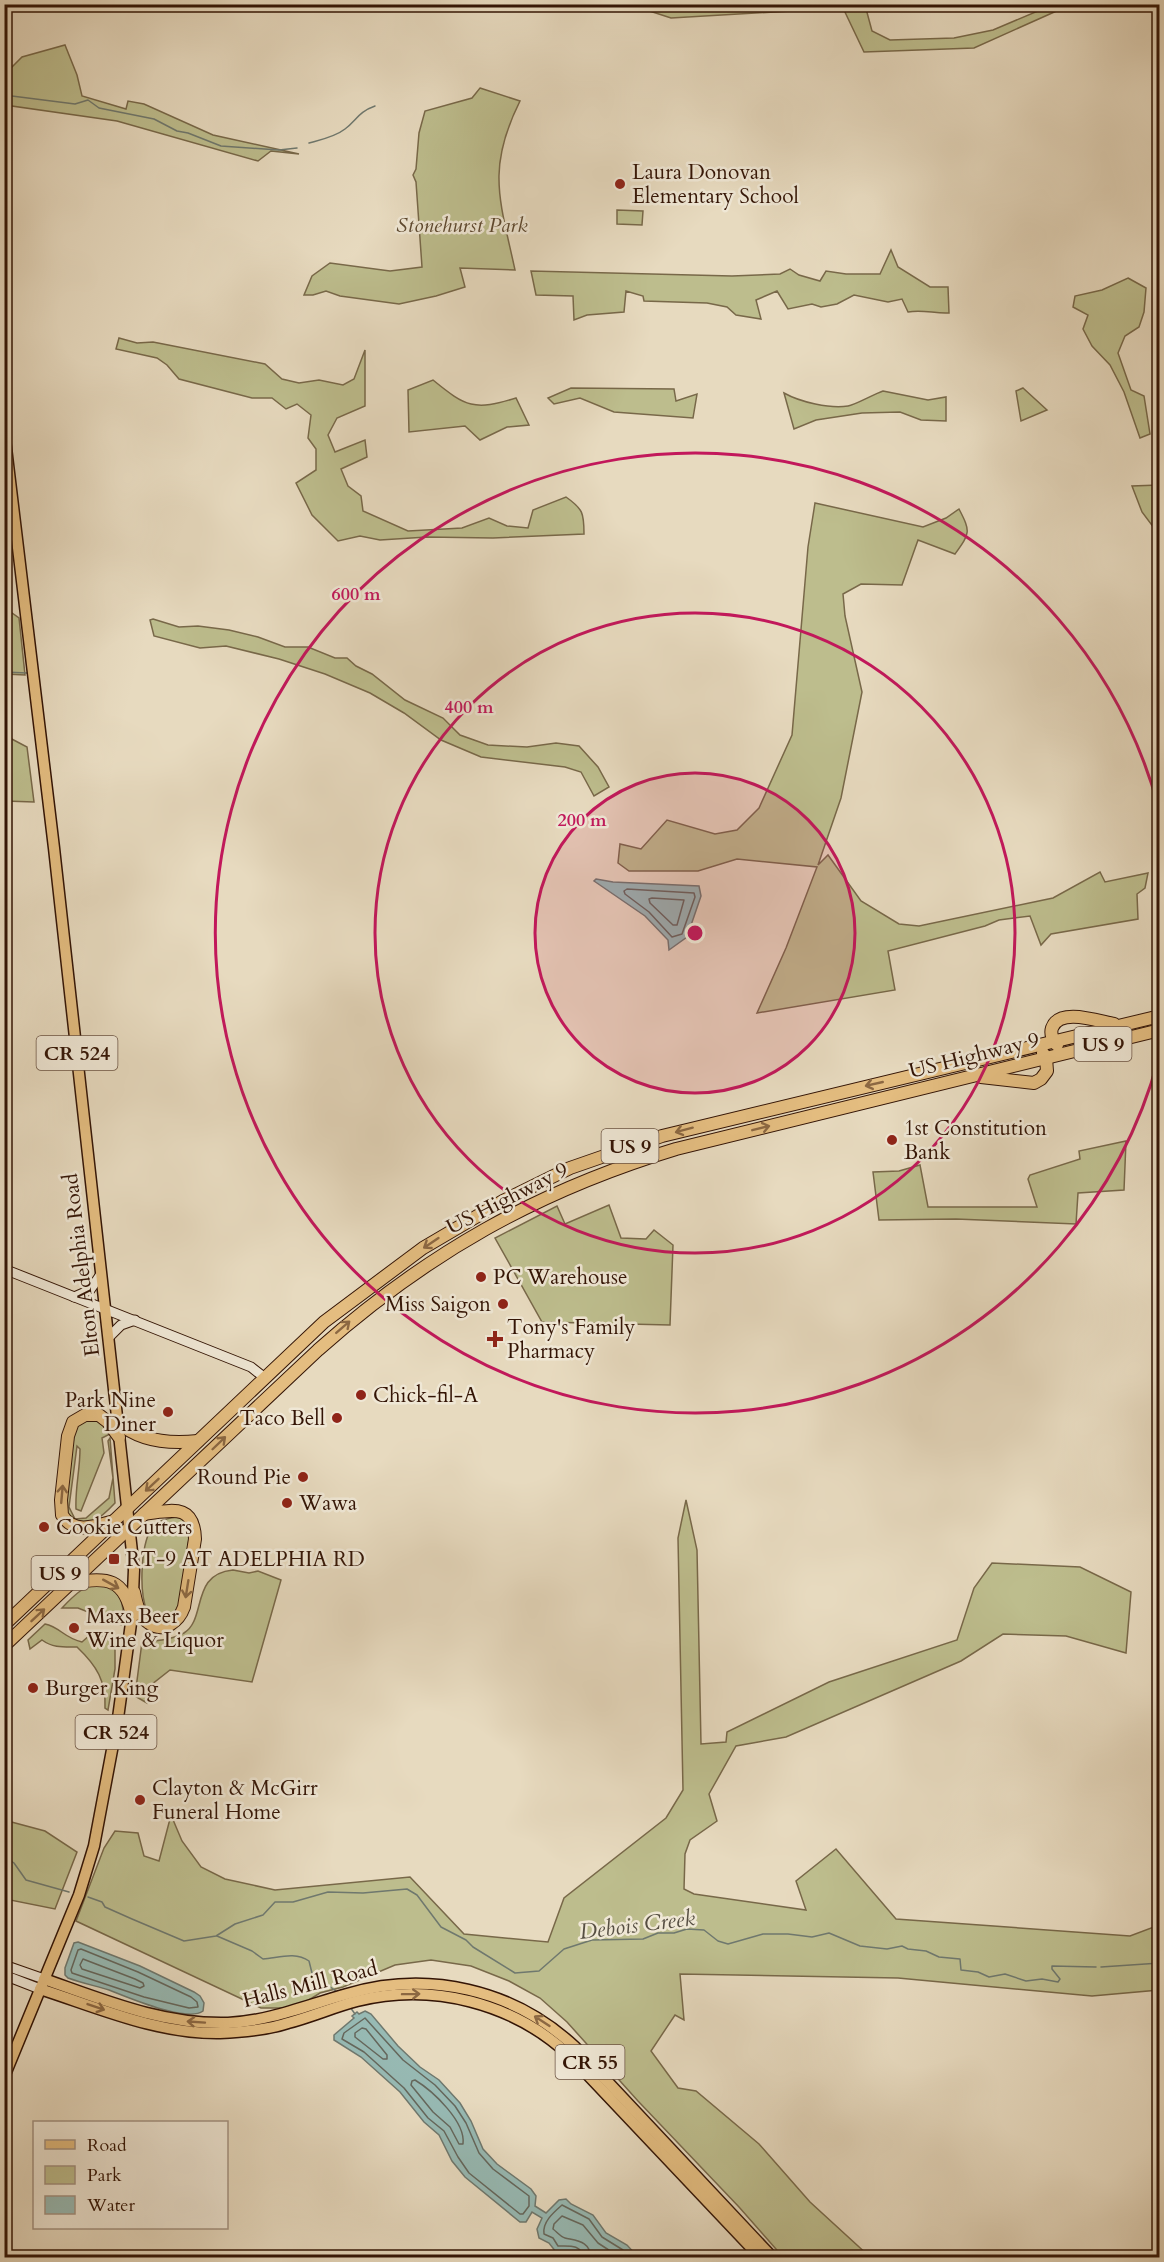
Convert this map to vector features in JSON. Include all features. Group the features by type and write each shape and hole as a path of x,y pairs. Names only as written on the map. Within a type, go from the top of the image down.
{"highway":[{"path":"1072,1052 1059,1047 1053,1041 1051,1032 1054,1024 1066,1016 1121,1025"},
{"name":"US Highway 9","path":"4,1625 327,1319 423,1248 503,1201 570,1168 623,1148 696,1127 1160,1016"},
{"name":"US Highway 9","path":"4,1646 357,1315 438,1256 516,1211 597,1175 676,1149 1160,1030"},
{"path":"973,1076 1034,1083 1041,1079 1047,1071 1046,1058 1041,1052 1029,1047"},
{"path":"115,1521 83,1528 74,1526 62,1515 61,1500 68,1436 74,1422 85,1415 99,1415 108,1422 119,1437"},
{"path":"118,1422 136,1434 164,1443 198,1442"},
{"path":"134,1592 137,1606 148,1623 156,1626 173,1624 180,1617 184,1607 195,1539 195,1527 191,1518 185,1514 172,1510 144,1514"},
{"path":"72,1583 98,1579 113,1582 125,1593 130,1603 132,1616"}],"main road":[{"name":"Elton Adelphia Road","path":"4,431 109,1337 134,1592 117,1725 94,1846 79,1895 4,2077"},
{"path":"4,1269 251,1367 266,1378"},
{"path":"74,1297 90,1290 101,1274"},
{"path":"109,1337 118,1327 135,1320"},
{"path":"4,1965 42,1984"},
{"path":"4,1975 42,1984"},
{"name":"Halls Mill Road","path":"42,1984 143,2013 193,2022 258,2020 338,2002 399,1984 444,1985 499,1999 544,2022 563,2036 773,2258"},
{"name":"Halls Mill Road","path":"350,1998 400,1995 443,1996 494,2008 539,2031 579,2064 761,2258"}],"green space":[{"path":"720,4 865,5 872,31 890,40 954,38 993,30 1052,5 1070,5 974,48 864,52 843,8 671,18 631,5 679,5 693,8"},
{"path":"65,45 77,75 82,96 126,109 128,101 144,104 213,135 299,154 271,151 258,161 117,121 5,105 5,74 22,57"},
{"name":"Stonehurst Park","path":"480,88 520,101 509,125 503,146 499,185 515,270 460,268 465,287 399,304 340,296 326,291 304,295 312,276 330,263 390,271 422,267 416,182 413,175 416,169 419,133 425,111 472,98"},
{"path":"617,210 643,211 642,225 617,224"},
{"path":"891,250 898,267 930,287 948,287 949,313 908,312 902,299 888,302 854,295 837,304 821,307 812,304 788,309 777,291 756,300 761,319 736,315 727,307 707,303 644,301 643,296 626,291 624,312 587,315 574,320 573,296 536,295 531,271 732,276 780,274 790,269 799,275 820,281 826,271 846,274 880,274"},
{"path":"1128,278 1146,288 1144,312 1139,327 1125,336 1118,353 1131,390 1144,396 1150,434 1140,438 1124,392 1110,365 1092,346 1083,329 1088,315 1073,307 1075,296 1102,290"},
{"path":"119,338 137,343 153,342 265,364 282,379 299,383 319,380 343,385 354,379 365,350 365,406 337,418 328,435 335,452 365,440 367,457 341,469 348,486 361,496 363,511 408,531 462,528 489,518 507,526 528,528 533,510 566,497 581,512 584,534 380,540 360,536 338,541 312,515 296,483 316,470 316,449 308,438 311,415 297,404 286,409 272,398 252,398 179,379 167,365 157,358 116,349"},
{"path":"433,380 454,396 471,404 490,404 516,398 529,425 507,427 480,440 465,426 409,432 408,390"},
{"path":"571,388 674,389 676,401 697,394 693,418 614,412 580,398 554,404 548,398"},
{"path":"1023,388 1047,410 1021,421 1016,391"},
{"path":"883,391 928,400 946,397 946,421 921,420 900,412 862,413 816,420 794,429 784,393 815,404 841,407"},
{"path":"1159,485 1159,502 1156,504 1154,528 1142,512 1132,486"},
{"path":"815,503 923,527 946,518 959,509 967,528 966,537 955,554 918,540 902,585 861,584 843,594 845,616 862,692 841,798 818,865 828,855 861,901 899,924 919,926 1053,898 1100,872 1105,882 1148,873 1145,888 1137,894 1138,919 1051,934 1041,945 1030,916 999,920 985,926 888,951 895,990 757,1013 786,948 817,867 737,859 698,871 629,871 618,863 620,844 641,849 667,820 715,834 737,830 759,808 792,735 808,547"},
{"path":"5,608 19,618 25,675 5,674"},
{"path":"150,620 179,627 198,626 229,630 285,647 308,647 335,658 347,658 405,700 443,718 460,735 488,745 527,747 556,743 579,746 598,767 609,787 594,796 581,772 565,767 481,757 441,740 404,713 370,693 325,674 279,659 226,646 200,648 154,636"},
{"path":"8,737 27,747 34,802 5,801 4,762"},
{"path":"1126,1141 1124,1190 1078,1193 1076,1224 956,1219 879,1220 873,1172 899,1171 920,1165 928,1207 1037,1207 1028,1179 1030,1175 1080,1159 1079,1151"},
{"path":"609,1205 621,1238 646,1239 654,1230 673,1245 670,1325 542,1322 495,1238 557,1206 565,1224"},
{"path":"88,1418 103,1422 110,1434 102,1438 104,1453 81,1511 76,1509 80,1449 77,1446 69,1507 75,1519 86,1518 109,1498 113,1478 108,1441 110,1438 115,1503 93,1521 81,1522 74,1520 67,1515 64,1501 74,1428"},
{"path":"686,1500 697,1550 701,1744 726,1742 727,1732 829,1682 957,1640 974,1588 992,1563 1080,1567 1131,1592 1126,1653 1066,1636 1003,1634 961,1661 786,1737 736,1746 709,1794 717,1821 690,1840 685,1854 684,1889 694,1894 806,1910 796,1881 836,1849 896,1919 1130,1936 1159,1925 1159,1990 1092,1996 898,1978 680,1974 684,2020 675,2015 651,2051 678,2088 696,2091 759,2144 810,2202 870,2257 783,2257 567,2022 540,1998 509,1981 471,1966 431,1960 395,1965 343,1987 320,1993 304,2003 285,2008 261,2008 76,1921 104,1848 115,1831 138,1833 144,1856 159,1861 171,1815 182,1841 201,1867 225,1879 275,1890 410,1877 464,1934 548,1942 564,1898 666,1818 683,1790 678,1538"},
{"path":"181,1516 191,1524 179,1612 169,1619 157,1621 147,1611 144,1603 142,1567 146,1543 154,1525 163,1520"},
{"path":"233,1570 249,1573 258,1571 281,1580 252,1682 170,1670 151,1685 147,1703 135,1696 142,1642 169,1639 184,1633 195,1618 210,1580 219,1573"},
{"path":"103,1581 120,1595 123,1609 121,1625 78,1608 62,1608 81,1591"},
{"path":"45,1624 82,1642 91,1634 115,1639 115,1669 108,1710 105,1708 104,1690 99,1675 77,1647 54,1646 42,1640 30,1649 28,1640"},
{"path":"4,1820 45,1831 77,1852 55,1909 5,1899"}],"water":[{"path":"596,879 613,882 699,886 701,896 687,937 669,950 668,940 645,916 594,881"},
{"path":"78,1942 140,1966 194,1992 204,2003 203,2011 184,2014 171,2011 68,1978 65,1975 65,1968 74,1943"},
{"path":"365,2011 371,2014 398,2046 420,2067 439,2080 460,2103 483,2149 497,2164 531,2189 536,2196 535,2206 546,2213 559,2200 566,2199 593,2215 606,2233 627,2245 638,2257 580,2257 572,2252 556,2252 549,2243 539,2238 537,2229 542,2218 532,2212 526,2222 520,2222 465,2177 452,2161 439,2135 424,2122 400,2092 361,2057 334,2040 334,2035 354,2018 352,2016 357,2012 359,2014"}],"waterway":[{"path":"4,95 75,104 88,100 99,108 154,119 177,131 221,146 279,150 297,148"},
{"path":"309,143 341,132 361,114 375,106"},
{"path":"4,672 27,673"},
{"name":"Debois Creek","path":"4,1856 14,1863 26,1880 69,1892"},
{"name":"Debois Creek","path":"88,1897 102,1902 105,1907 184,1941 216,1936 235,1924 263,1915 275,1902 293,1902 328,1892 363,1893 407,1889 417,1895 441,1927 466,1940 473,1947 515,1973 539,1971 564,1949 592,1940 643,1939 658,1933 674,1933 687,1929 704,1930 718,1941 728,1944 763,1934 812,1937 829,1933 860,1946 887,1949 902,1946 926,1951 939,1957 960,1959 961,1970 978,1972 989,1977 1005,1974 1026,1981 1042,1979 1058,1982 1060,1979 1052,1966 1096,1967"},
{"path":"217,1936 252,1951 263,1959 286,1956 304,1958 309,1961 312,1973 337,1992"},
{"name":"Debois Creek","path":"1101,1967 1160,1963"},
{"path":"350,2007 355,2014"}],"place":[{"name":"Laura Donovan Elementary School","path":"620,184"},
{"name":"1st Constitution Bank","path":"892,1140"},
{"name":"PC Warehouse","path":"481,1277"},
{"name":"Miss Saigon","path":"503,1304"},
{"name":"Tony's Family Pharmacy","path":"495,1339"},
{"name":"Chick-fil-A","path":"361,1395"},
{"name":"Park Nine Diner","path":"168,1412"},
{"name":"Taco Bell","path":"337,1418"},
{"name":"Round Pie","path":"303,1477"},
{"name":"Wawa","path":"287,1503"},
{"name":"Cookie Cutters","path":"44,1527"},
{"name":"RT-9 AT ADELPHIA RD","path":"114,1559"},
{"name":"Maxs Beer Wine & Liquor","path":"74,1628"},
{"name":"Burger King","path":"33,1688"},
{"name":"Clayton & McGirr Funeral Home","path":"140,1800"}]}
